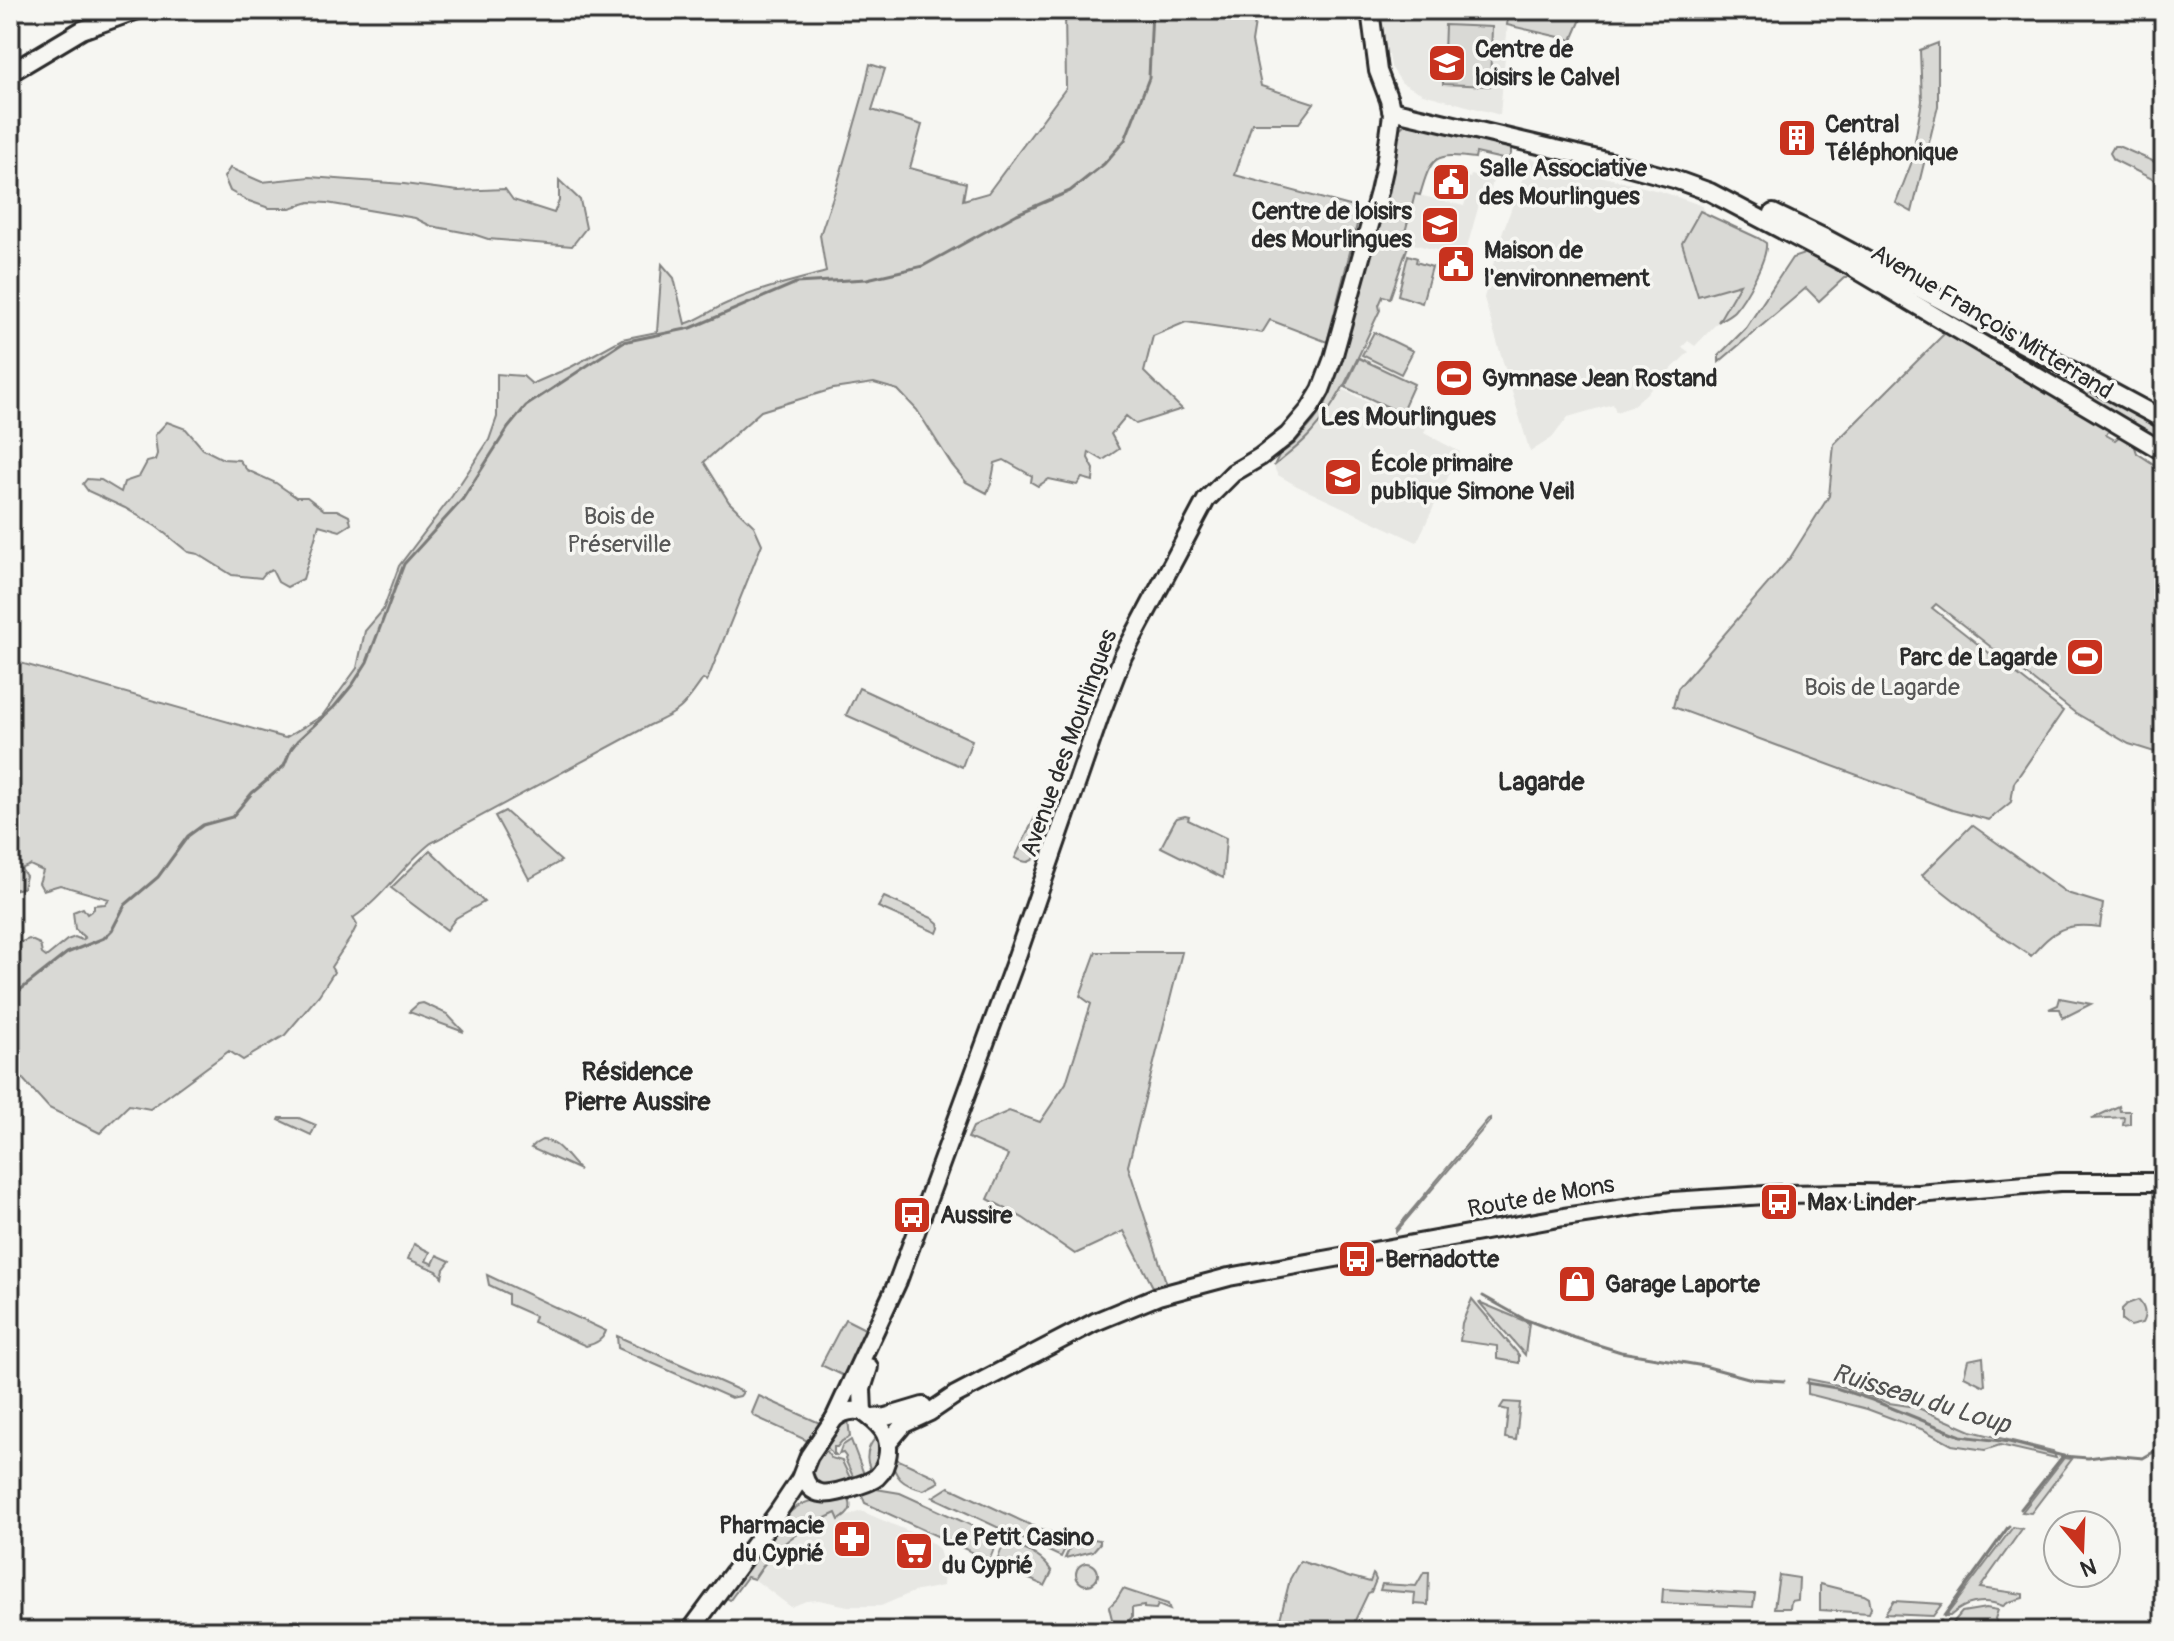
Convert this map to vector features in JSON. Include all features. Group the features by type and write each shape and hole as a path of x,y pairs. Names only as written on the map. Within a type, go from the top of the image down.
{"street":[{"path":"10,73 82,30 138,10"},
{"path":"1370,10 1378,71 1390,105 1674,179 1798,230"},
{"name":"Avenue des Mourlingues","path":"834,1419 898,1281 1123,656 1206,500 1233,473 1288,435 1321,390 1333,358 1379,192 1385,165 1390,105"},
{"name":"Avenue François Mitterrand","path":"1798,230 2164,420"},
{"name":"Avenue François Mitterrand","path":"1798,230 1854,268 2164,452"},
{"name":"Route de Mons","path":"888,1443 904,1424 1111,1315 1181,1288 1229,1277 1564,1217 1709,1198 1821,1193 1918,1194 2060,1182 2164,1182"},
{"name":"Avenue des Mourlingues","path":"867,1415 862,1389 895,1305 898,1281"},
{"name":"Route de Mons","path":"867,1415 891,1416 955,1395"},
{"path":"690,1631 778,1512 834,1419 851,1411 867,1415 882,1429 888,1443 886,1462 873,1480 831,1494 818,1493 796,1499 778,1512"},
{"path":"803,1472 807,1484 818,1493"}],"shaded area":[{"name":"Centre de loisirs le Calvel","path":"1381,10 1509,10 1500,115 1423,94 1402,83 1391,67 1389,54 1383,54"},
{"path":"1530,158 1663,192 1703,206 1704,213 1758,238 1747,272 1718,322 1695,346 1688,341 1682,347 1689,352 1647,393 1631,407 1616,412 1613,404 1568,417 1552,438 1530,452 1484,298 1500,239"},
{"name":"Centre de loisirs des Mourlingues","path":"1442,172 1493,180 1488,203 1480,201 1464,258 1403,241 1415,194 1464,206 1467,194 1439,188"},
{"path":"1342,389 1412,425 1415,421 1427,426 1424,433 1460,452 1417,542 1297,486 1276,472 1274,466 1312,433"},
{"path":"861,1511 915,1534 939,1549 944,1568 943,1586 913,1592 881,1606 848,1606 819,1600 791,1607 754,1579 771,1554 805,1527 836,1513 840,1519"}],"green space":[{"name":"Bois de Préserville","path":"1065,10 1257,10 1252,42 1261,86 1314,103 1299,123 1252,123 1235,175 1361,209 1327,342 1270,320 1262,333 1186,322 1153,336 1144,372 1182,409 1136,424 1126,416 1111,434 1119,449 1103,460 1089,452 1088,458 1094,469 1093,481 1082,478 1077,485 1049,479 1038,486 1031,482 1032,476 1004,460 995,463 987,493 966,482 917,410 898,390 874,383 833,389 761,411 704,462 729,502 754,526 762,544 707,681 703,679 681,707 431,843 353,918 357,925 331,967 334,972 285,1035 243,1060 229,1051 150,1109 129,1105 100,1133 49,1108 22,1078 10,1078 10,958 13,959 16,944 29,939 40,944 46,957 67,940 75,937 82,940 85,938 75,929 73,912 83,908 87,914 94,909 94,905 105,904 109,899 60,885 43,890 39,883 43,871 30,865 21,869 26,876 23,888 10,890 10,660 285,738 322,716 357,668 365,631 383,610 399,566 452,496 489,440 497,417 497,374 523,376 532,384 622,339 657,332 662,264 674,278 685,324 724,304 826,272 820,235 838,182 870,64 885,69 872,110 922,125 910,168 966,183 963,200 988,193 1066,88"},
{"path":"1509,10 1585,10 1572,40 1507,25"},
{"path":"1445,25 1492,27 1490,86 1443,84"},
{"path":"1938,43 1938,106 1912,212 1896,203 1911,164 1922,101 1920,50"},
{"path":"1413,123 1511,146 1511,154 1507,160 1476,153 1475,158 1442,157 1431,165 1420,195 1415,194 1403,240 1409,243 1390,298 1383,296 1380,310 1350,374 1323,419 1274,466 1279,455 1294,444 1325,405 1376,230 1397,131 1405,124"},
{"path":"2114,146 2164,166 2164,185 2114,160 2110,153"},
{"path":"230,168 262,182 310,177 458,191 505,189 513,200 554,213 559,201 559,180 580,200 586,228 572,246 488,239 431,226 415,218 327,203 310,202 290,208 269,208 230,191 224,177"},
{"path":"1700,211 1766,243 1760,268 1744,297 1734,311 1718,322 1740,284 1698,296 1682,243"},
{"path":"1827,244 2164,424 2164,447"},
{"path":"1807,253 1848,275 1847,278 1819,301 1806,288 1719,362 1719,355 1746,328 1792,258"},
{"path":"1408,255 1417,258 1416,262 1432,267 1422,303 1398,295"},
{"path":"1374,332 1413,351 1401,374 1362,355"},
{"name":"Bois de Lagarde","path":"1945,333 2109,430 2106,435 2115,440 2120,436 2134,444 2137,453 2164,471 2164,755 2129,744 2074,712 1936,604 1932,608 2063,711 2014,783 2011,802 1989,820 1952,810 1673,707 1678,688 1790,558 1829,496 1834,444"},
{"path":"1359,358 1414,384 1401,413 1345,387"},
{"path":"167,422 186,429 203,449 223,459 239,460 247,470 276,483 296,497 307,497 324,510 337,510 349,516 351,524 340,531 319,525 303,579 287,587 278,582 272,570 261,578 232,575 198,554 188,552 157,527 125,508 88,491 83,484 87,479 101,480 121,492 124,482 139,477 147,462 155,460 155,435"},
{"path":"859,688 972,740 962,767 846,715"},
{"path":"1042,803 1059,810 1038,854 1028,862 1021,861 1015,858"},
{"path":"505,811 561,861 529,879 495,816"},
{"path":"1185,816 1226,838 1223,878 1161,847 1177,818"},
{"path":"1972,825 2067,893 2103,904 2100,927 2068,927 2053,934 2031,956 1922,875"},
{"path":"430,850 484,902 456,918 447,930 391,888"},
{"path":"884,897 932,918 938,923 937,933 878,907"},
{"path":"1096,952 1182,952 1128,1166 1166,1282 1153,1287 1124,1231 1075,1254 1023,1218 988,1199 1008,1155 968,1138 973,1127 1009,1111 1040,1122 1066,1083 1091,1004 1080,996"},
{"path":"2060,998 2091,1004 2063,1018 2060,1009 2049,1009 2058,1005"},
{"path":"423,1003 447,1014 464,1032 409,1012"},
{"path":"2119,1106 2120,1111 2130,1111 2130,1124 2123,1125 2124,1117 2091,1119"},
{"path":"280,1118 299,1118 316,1125 311,1135"},
{"path":"1490,1118 1490,1121 1396,1232 1396,1229"},
{"path":"542,1140 559,1147 580,1170 531,1148"},
{"path":"414,1244 430,1252 426,1261 433,1264 437,1255 450,1261 442,1277 437,1271 408,1259"},
{"path":"487,1275 606,1331 605,1334 586,1346 533,1322 535,1316 508,1304 508,1294 489,1285"},
{"path":"1472,1299 1519,1355 1519,1363 1497,1359 1497,1346 1460,1341 1462,1323"},
{"path":"2138,1300 2144,1311 2144,1320 2130,1326 2122,1320 2122,1309"},
{"path":"1479,1302 1529,1323 1525,1355"},
{"path":"845,1319 867,1330 844,1376 821,1365"},
{"path":"617,1336 743,1392 731,1398 618,1348"},
{"path":"1983,1357 1984,1386 1964,1376 1968,1360"},
{"path":"1808,1379 1838,1385 1889,1403 1916,1407 1971,1431 2053,1451 2056,1458 2000,1445 1985,1450 1952,1445 1924,1430 1867,1409 1808,1394"},
{"path":"759,1396 822,1424 810,1442 754,1416 752,1413"},
{"path":"1504,1402 1520,1403 1516,1440 1505,1438 1508,1410 1500,1408"},
{"path":"848,1419 850,1437 834,1447 836,1455 833,1455 824,1443 837,1424"},
{"path":"880,1434 882,1455 873,1473 868,1463 868,1452"},
{"path":"851,1440 865,1477 855,1481 846,1457 843,1453 839,1454 842,1446"},
{"path":"822,1446 831,1458 842,1461 852,1482 821,1488 808,1473"},
{"path":"890,1456 936,1477 939,1482 924,1490 910,1486 897,1475"},
{"path":"2064,1458 2072,1459 2031,1513 2022,1512"},
{"path":"949,1487 1041,1530 1071,1536 1061,1557 933,1497"},
{"path":"870,1488 900,1493 988,1533 994,1543 989,1560 865,1503 860,1490"},
{"path":"847,1496 850,1510 846,1515 839,1520 836,1513 800,1532 771,1556 754,1579 747,1577 730,1600 723,1596 760,1546 792,1510 813,1500"},
{"path":"2013,1527 2022,1529 1980,1588 2023,1594 2023,1598 2003,1606 1989,1602 1975,1603 1946,1616"},
{"path":"1075,1536 1100,1540 1100,1543 1093,1551 1065,1558"},
{"path":"1010,1545 1034,1554 1044,1562 1052,1572 1045,1586 996,1564 1001,1550"},
{"path":"1300,1561 1370,1582 1374,1575 1376,1580 1371,1592 1350,1631 1277,1631 1290,1579"},
{"path":"1083,1563 1091,1563 1098,1574 1091,1585 1083,1585 1076,1578 1076,1570"},
{"path":"1424,1572 1429,1572 1428,1605 1414,1604 1415,1593 1380,1590 1382,1584 1416,1586"},
{"path":"1779,1575 1799,1578 1798,1600 1791,1601 1790,1608 1774,1608"},
{"path":"1820,1584 1864,1595 1869,1598 1869,1613 1820,1610"},
{"path":"1123,1589 1168,1604 1170,1610 1158,1605 1156,1609 1144,1606 1132,1608 1132,1617 1124,1626 1114,1627 1109,1607"},
{"path":"1663,1589 1755,1594 1753,1607 1662,1603"},
{"path":"1894,1601 1942,1604 1933,1616 1885,1614"},
{"path":"1986,1608 1998,1610 1995,1619 1999,1626 2005,1624 2004,1631 1946,1631 1962,1612"}],"waterway":[{"path":"10,998 67,953 104,938 112,930 125,905 158,877 188,836 203,825 232,817 252,793 284,766 298,740 334,707 367,662 404,564 462,500 508,428 526,406 623,342 691,328 796,283 867,279 923,266 1017,214 1070,191 1104,164 1125,140 1149,78 1152,10"},
{"name":"Ruisseau du Loup","path":"1483,1296 1524,1319 1621,1352 1704,1366 1752,1379 1784,1381"},
{"name":"Ruisseau du Loup","path":"1807,1383 1836,1388 1872,1400 1961,1436 2009,1442 2063,1456 2143,1458 2164,1446"},
{"path":"2021,1509 2063,1456"},
{"path":"1944,1616 2009,1526"},
{"path":"1934,1631 1941,1621"}],"place":[{"name":"Centre de loisirs le Calvel","path":"1447,63"},
{"name":"Central Téléphonique","path":"1797,138"},
{"name":"Salle Associative des Mourlingues","path":"1451,182"},
{"name":"Centre de loisirs des Mourlingues","path":"1440,225"},
{"name":"Maison de l'environnement","path":"1456,264"},
{"name":"Gymnase Jean Rostand","path":"1454,378"},
{"name":"École primaire publique Simone Veil","path":"1343,477"},
{"name":"Parc de Lagarde","path":"2085,657"},
{"name":"Max Linder","path":"1779,1202"},
{"name":"Aussire","path":"912,1215"},
{"name":"Bernadotte","path":"1357,1259"},
{"name":"Garage Laporte","path":"1577,1284"},
{"name":"Pharmacie du Cyprié","path":"852,1539"},
{"name":"Le Petit Casino du Cyprié","path":"914,1551"}],"district":[{"name":"Les Mourlingues","path":"1408,417"},
{"name":"Lagarde","path":"1541,782"},
{"name":"Résidence Pierre Aussire","path":"637,1087"}]}
